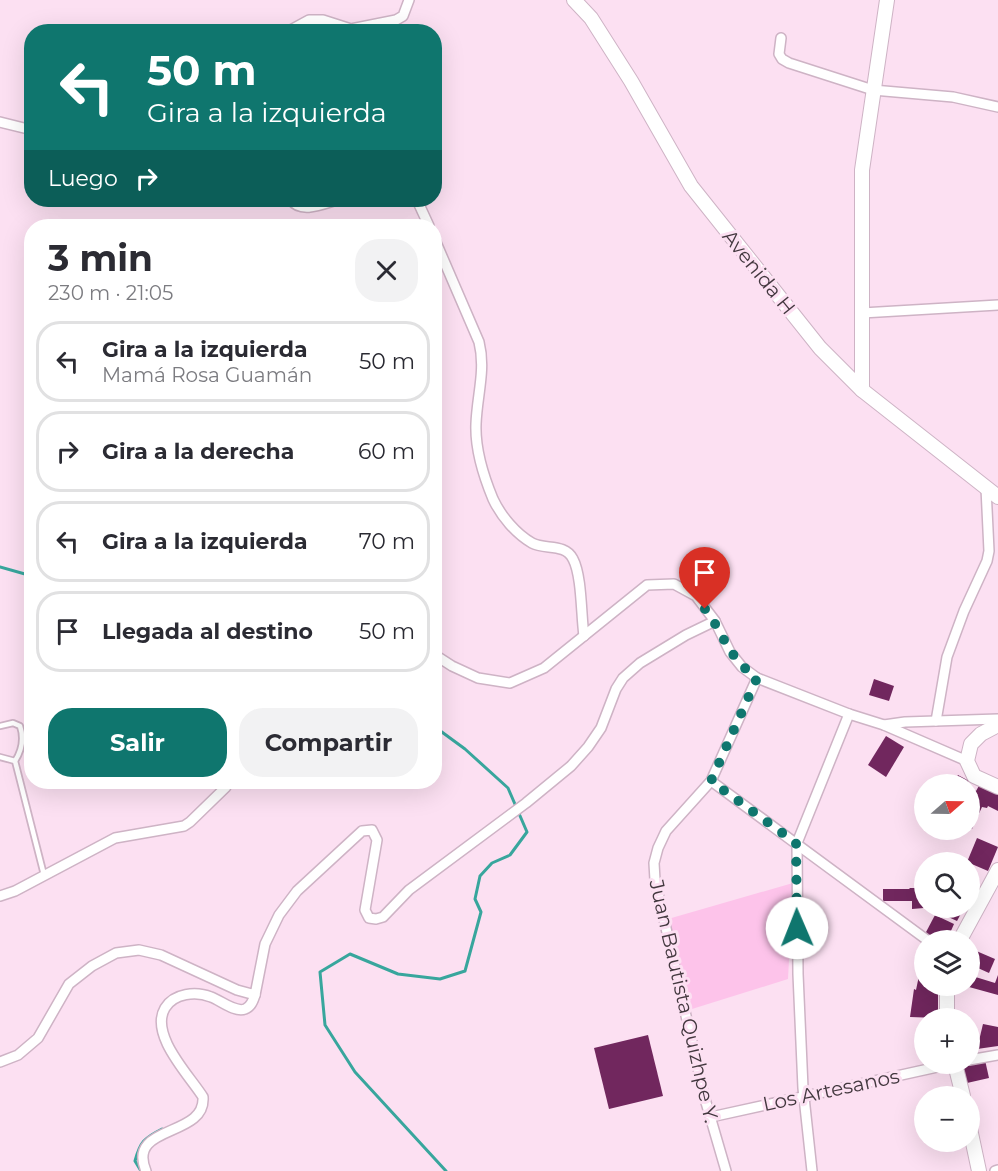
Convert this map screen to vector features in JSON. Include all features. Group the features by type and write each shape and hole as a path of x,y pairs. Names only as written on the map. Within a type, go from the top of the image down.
{"street":[{"path":"374,24 396,20 403,16 409,0"},
{"name":"Avenida H","path":"574,0 591,18 631,81 691,186 813,340 862,390 998,497"},
{"path":"862,390 862,170 887,0"},
{"path":"302,24 309,20 323,20 337,24"},
{"path":"781,38 779,54 789,63 873,90 953,97 998,107"},
{"path":"0,122 24,128"},
{"path":"442,256 479,342 483,358 476,423 477,445 481,466 494,501 509,523 523,537 534,544 559,548 572,556 578,571 584,636"},
{"path":"862,313 998,305"},
{"path":"936,721 948,657 964,611 987,561 989,551 986,488"},
{"path":"442,659 478,678 510,683 544,668 647,585 674,584 696,596 715,621 730,652 742,668 757,678 849,714 884,725 967,761"},
{"path":"146,1171 142,1161 144,1150 149,1142 193,1120 200,1114 204,1105 203,1097 191,1077 172,1054 166,1040 162,1018 165,1008 171,1001 183,995 198,994 210,996 238,1010 251,1005 265,944 279,915 297,891 362,831 372,830 377,840 365,910 369,918 376,920 383,917 409,890 571,766 601,728 616,689 623,678 640,663 686,635 715,621"},
{"name":"Juan Bautista Quizhpe Y.","path":"726,1171 705,1099 655,880 654,863 666,831 711,781 757,678"},
{"path":"812,1171 798,974 796,843 849,714"},
{"path":"884,725 897,722 998,720"},
{"path":"998,725 981,734 971,744 967,761 974,776 998,787"},
{"path":"711,781 914,930"},
{"path":"0,896 15,891 116,838 184,826 224,789"},
{"path":"965,930 998,870"},
{"path":"0,1062 18,1055 38,1038 69,984 92,966 116,953 139,950 161,955 237,990 255,995"},
{"path":"980,1058 998,1055"},
{"name":"Los Artesanos","path":"711,1117 914,1073"},
{"path":"975,1152 979,1171"}],"lane":[{"path":"0,726 13,723 20,726 23,735 20,751 15,761 44,875"},
{"path":"0,758 15,761"}],"shaded area":[{"path":"793,883 788,979 692,1009 668,919"}],"building":[{"path":"874,679 894,686 889,701 869,695"},
{"path":"886,736 904,747 886,777 868,765"},
{"path":"980,784 998,795 998,811 988,806 987,808 982,807 980,811"},
{"path":"980,839 998,847 988,871 980,868 980,852 971,852 976,840"},
{"path":"914,888 914,909 912,909 912,901 883,901 883,889"},
{"path":"933,918 941,918 954,924 951,930 927,930"},
{"path":"980,953 995,959 989,973 980,969"},
{"path":"998,975 998,995 980,990 980,978 995,983"},
{"path":"914,989 914,996 938,996 938,1008 914,1008 914,1017 910,1017"},
{"path":"983,1024 998,1027 998,1046 980,1049"},
{"path":"648,1035 663,1096 609,1109 594,1048"},
{"path":"985,1060 989,1078 967,1083 965,1074 980,1074 980,1061"}],"waterway":[{"path":"0,567 24,574"},
{"path":"442,732 465,749 508,788 527,832 510,855 492,863 480,876 475,899 481,912 465,971 440,979 398,974 350,954 320,972 325,1025 355,1072 446,1171"},
{"path":"141,1171 135,1161 139,1149 147,1138 162,1129"}],"route":[{"path":"705,609 715,621 730,652 742,668 757,678 711,781 796,843 797,928"}]}
